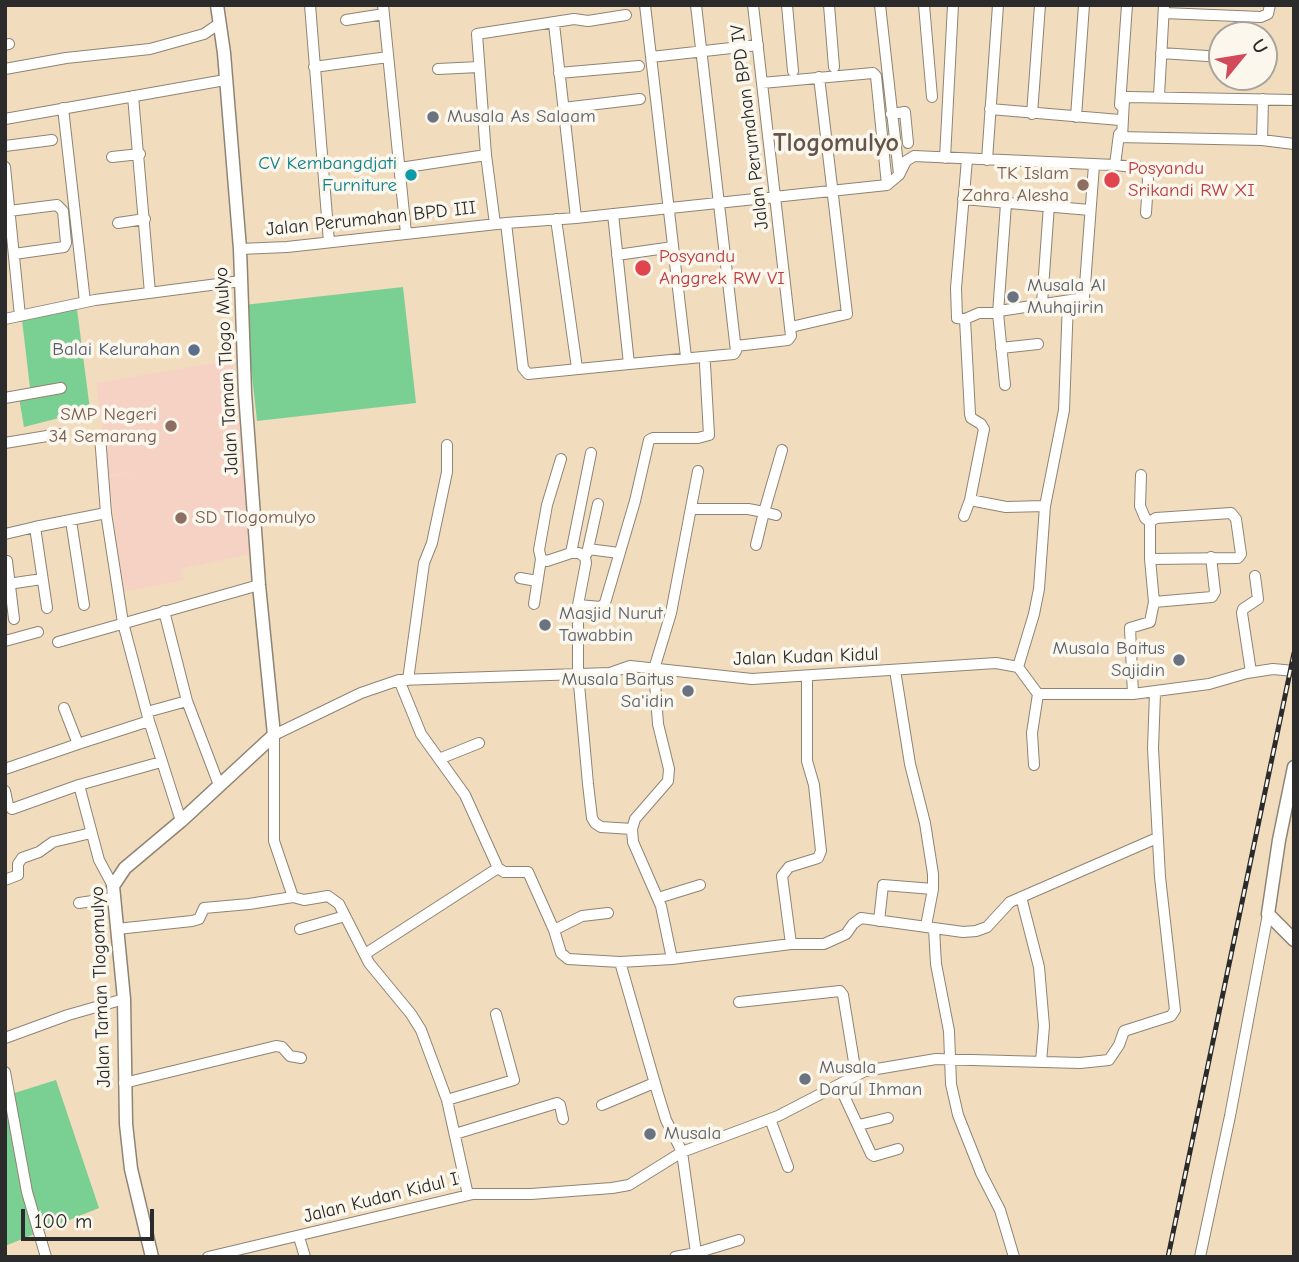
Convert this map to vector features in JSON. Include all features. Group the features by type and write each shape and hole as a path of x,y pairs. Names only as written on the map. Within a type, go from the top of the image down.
{"street":[{"name":"Jalan Taman Tlogo Mulyo","path":"216,5 220,23 240,249 245,393 259,585 274,735"},
{"path":"310,5 329,242"},
{"path":"645,5 686,357"},
{"path":"556,219 577,368 734,354 736,346 696,5"},
{"name":"Jalan Perumahan BPD IV","path":"753,5 791,327"},
{"path":"787,5 793,71"},
{"path":"828,5 834,67"},
{"path":"880,5 899,175"},
{"path":"924,5 932,97"},
{"path":"945,158 953,5"},
{"path":"987,160 998,5"},
{"path":"1032,114 1040,5"},
{"path":"1076,117 1084,5"},
{"path":"1121,137 1127,5"},
{"path":"1159,96 1164,9 1261,17 1268,14 1270,5"},
{"path":"346,20 383,10 407,233"},
{"path":"500,223 486,155 477,34 574,19 589,21 626,15"},
{"path":"5,69 66,58 150,49 204,34 220,23"},
{"path":"554,24 576,218"},
{"path":"651,57 758,45"},
{"path":"1161,53 1208,56"},
{"path":"314,66 388,57"},
{"path":"559,73 639,66"},
{"path":"438,69 480,67"},
{"path":"762,83 870,72 876,76 887,185"},
{"path":"736,346 788,340 791,327 847,314 819,77"},
{"path":"5,119 225,80"},
{"path":"134,96 150,293"},
{"path":"1115,165 1121,137 1124,100 1128,97 1294,100"},
{"path":"563,108 640,99"},
{"path":"1262,140 1263,99"},
{"path":"63,108 85,302"},
{"path":"990,109 1120,120"},
{"path":"891,114 905,112 908,143"},
{"path":"1121,137 1262,140 1294,144"},
{"path":"5,146 52,140"},
{"path":"112,157 139,154"},
{"path":"400,168 486,155"},
{"path":"887,185 899,175 910,158 1138,167 1147,171 1146,213"},
{"path":"964,516 970,500 984,429 970,414 961,319 955,307 967,159"},
{"path":"961,319 979,313 1084,298 1094,165"},
{"path":"5,167 20,316"},
{"name":"Jalan Perumahan BPD III","path":"240,249 576,218 887,185"},
{"path":"963,200 1090,210"},
{"path":"1005,385 999,312 1006,204"},
{"path":"9,211 57,205 63,211 66,243 64,247 14,254"},
{"path":"1042,303 1049,205"},
{"path":"613,214 626,364"},
{"path":"118,223 145,219"},
{"name":"Jalan Perumahan BPD III","path":"500,223 523,368 528,374 577,368"},
{"path":"617,255 674,247"},
{"path":"5,319 85,302 241,281"},
{"path":"1034,765 1032,733 1038,694 1018,667 1039,589 1045,506 1064,410 1068,301"},
{"path":"1001,348 1038,344"},
{"path":"578,605 603,606 649,440 709,435 705,364"},
{"path":"5,398 61,388"},
{"path":"5,443 59,434"},
{"path":"100,436 106,513 123,623 161,762 181,821"},
{"path":"447,445 447,472 432,543 424,563 404,680 421,734 465,795 498,868 504,872 528,872 554,930 561,953 568,959 620,962 672,959 790,944 832,942 846,934 861,918 963,932 981,930 987,927 1006,904 1157,838"},
{"path":"756,545 782,450"},
{"path":"571,553 591,453"},
{"path":"534,604 541,559 539,537 561,458"},
{"path":"672,959 667,927 658,898 633,842 632,829 635,818 668,780 669,769 658,724 654,669 671,613 693,509 698,471"},
{"path":"1141,475 1140,506 1145,518 1150,522"},
{"path":"970,500 1006,507 1045,506"},
{"path":"598,504 578,605 578,673 592,818 601,827 632,829"},
{"path":"693,509 732,509 776,515"},
{"path":"5,534 106,513"},
{"path":"1150,522 1156,518 1231,513 1236,519 1241,556 1150,559"},
{"path":"71,521 83,604"},
{"path":"1133,694 1130,628 1150,622 1154,602 1150,522"},
{"path":"35,527 47,608"},
{"path":"541,559 556,559 571,553 619,553"},
{"path":"1154,602 1212,597 1215,592 1211,557"},
{"path":"7,561 9,606 14,620"},
{"path":"1251,672 1242,614 1243,609 1258,599 1255,576"},
{"path":"520,578 537,581"},
{"path":"8,584 43,579"},
{"path":"58,642 259,585"},
{"path":"164,611 187,701 219,785"},
{"path":"5,641 38,632"},
{"name":"Jalan Kudan Kidul","path":"274,735 361,693 404,680 610,673 630,666 737,679 984,662 1018,667"},
{"path":"1038,694 1155,693 1209,684 1273,668 1294,671"},
{"path":"895,670 910,764 925,823 933,874 930,927 949,1031 951,1084 958,1115 981,1173 1000,1210 1014,1257"},
{"path":"790,944 782,876 789,867 818,858 821,851 814,785 807,761 807,676"},
{"path":"739,1002 841,991 856,1074 936,1059 1080,1063 1109,1060 1128,1028 1171,1016 1174,1013 1157,838 1153,748 1155,693"},
{"path":"5,769 78,744 187,701"},
{"path":"64,708 78,744"},
{"path":"274,735 274,841 293,897"},
{"name":"Jalan Taman Tlogomulyo","path":"152,1257 131,1169 124,1083 124,999 113,892 125,868 181,821 274,735"},
{"path":"439,760 478,743"},
{"path":"5,791 8,805 12,809 79,785 161,762"},
{"path":"1200,1257 1230,1116 1294,767"},
{"path":"79,785 99,860 113,892 79,903"},
{"path":"5,880 18,875 18,864 22,858 40,852 51,843 91,833"},
{"path":"365,954 498,868"},
{"path":"658,898 699,885"},
{"path":"879,921 883,885 933,889"},
{"path":"117,929 192,921 199,919 204,908 293,897 304,900 328,896 339,904 369,963 421,1030 447,1100 468,1195"},
{"path":"1021,897 1040,967 1044,1026 1041,1062"},
{"path":"554,930 582,916 608,913"},
{"path":"1268,914 1294,940"},
{"path":"300,929 345,916"},
{"path":"620,962 666,1120 682,1152 697,1255"},
{"path":"5,1038 68,1015 124,999"},
{"path":"447,1100 514,1080 496,1014"},
{"path":"124,1083 276,1046 282,1047 290,1056 301,1058"},
{"path":"5,1072 27,1192 46,1257"},
{"name":"Jalan Kudan Kidul I","path":"208,1257 468,1195 612,1188 637,1181 682,1152 770,1119 856,1074"},
{"path":"602,1105 654,1083"},
{"path":"839,1085 871,1154 874,1156 898,1149"},
{"path":"455,1134 556,1103 560,1105 562,1119"},
{"path":"859,1125 888,1118"},
{"path":"770,1119 788,1167"},
{"path":"299,1237 305,1257"},
{"path":"675,1257 697,1255 739,1240"}],"shaded area":[{"path":"232,360 245,471 250,554 180,569 184,580 123,592 109,477 135,472 109,475 96,383"}],"green space":[{"path":"403,287 416,403 257,421 244,305"},
{"path":"77,309 90,410 24,427 19,398 31,396 22,320"},
{"path":"56,1080 99,1208 5,1246 5,1096"}],"railway":[{"path":"1168,1257 1294,653"}],"place":[{"name":"Musala As Salaam","path":"433,117"},
{"name":"CV Kembangdjati Furniture","path":"411,175"},
{"name":"Posyandu Srikandi RW XI","path":"1112,180"},
{"name":"TK Islam Zahra Alesha","path":"1083,185"},
{"name":"Posyandu Anggrek RW VI","path":"643,268"},
{"name":"Musala Al Muhajirin","path":"1013,297"},
{"name":"Balai Kelurahan","path":"194,350"},
{"name":"SMP Negeri 34 Semarang","path":"171,426"},
{"name":"SD Tlogomulyo","path":"181,518"},
{"name":"Masjid Nurut Tawabbin","path":"545,625"},
{"name":"Musala Baitus Sajidin","path":"1179,660"},
{"name":"Musala Baitus Sa'idin","path":"688,691"},
{"name":"Musala Darul Ihman","path":"805,1079"},
{"name":"Musala","path":"650,1134"}],"district":[{"name":"Tlogomulyo","path":"836,144"}]}
